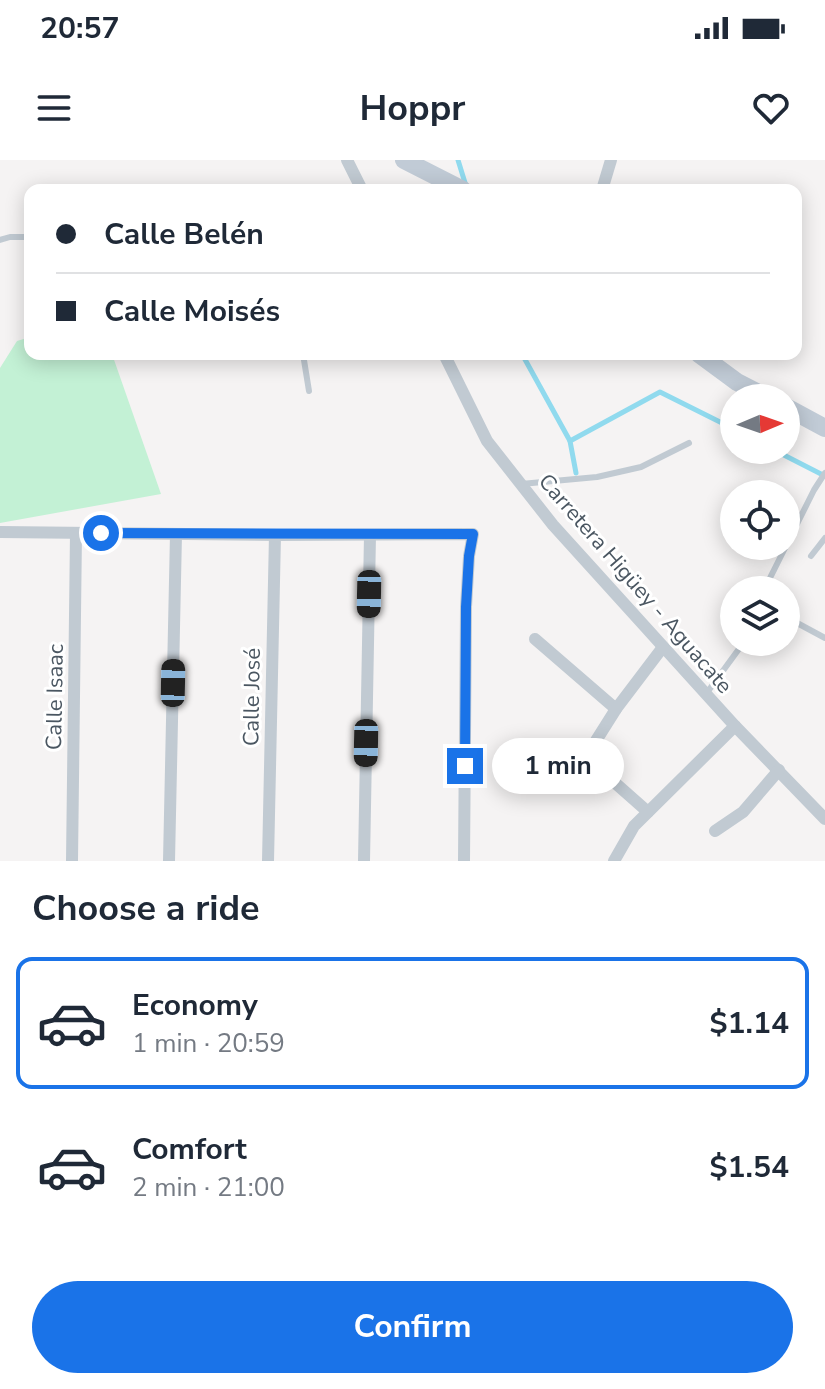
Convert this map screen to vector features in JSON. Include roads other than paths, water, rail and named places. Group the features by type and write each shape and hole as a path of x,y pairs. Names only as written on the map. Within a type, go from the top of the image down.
{"main road":[{"path":"404,160 452,184"},
{"path":"707,360 741,384"},
{"path":"800,415 825,428"}],"street":[{"path":"347,160 359,184"},
{"path":"604,184 611,160"},
{"name":"Carretera Higüey - Aguacate","path":"447,360 487,441 553,525 735,726 825,819"},
{"path":"0,532 473,534 466,607 464,861"},
{"name":"Calle Isaac","path":"72,861 76,533"},
{"path":"169,861 176,534"},
{"name":"Calle José","path":"268,861 275,535"},
{"path":"364,861 370,535"},
{"path":"535,639 616,709"},
{"path":"648,812 587,755 616,709 663,647"},
{"path":"614,861 634,826 735,726"},
{"path":"715,831 743,812 779,770"}],"lane":[{"path":"0,240 24,237"},
{"path":"304,360 309,391"},
{"path":"521,484 597,477 641,467 689,443"},
{"path":"800,518 825,473"},
{"path":"811,556 825,538"},
{"path":"800,625 825,638"},
{"path":"706,694 734,656"}],"waterway":[{"path":"458,160 465,184"},
{"path":"525,360 570,441 576,473"},
{"path":"570,441 660,392 720,422"},
{"path":"800,463 825,476"}]}
